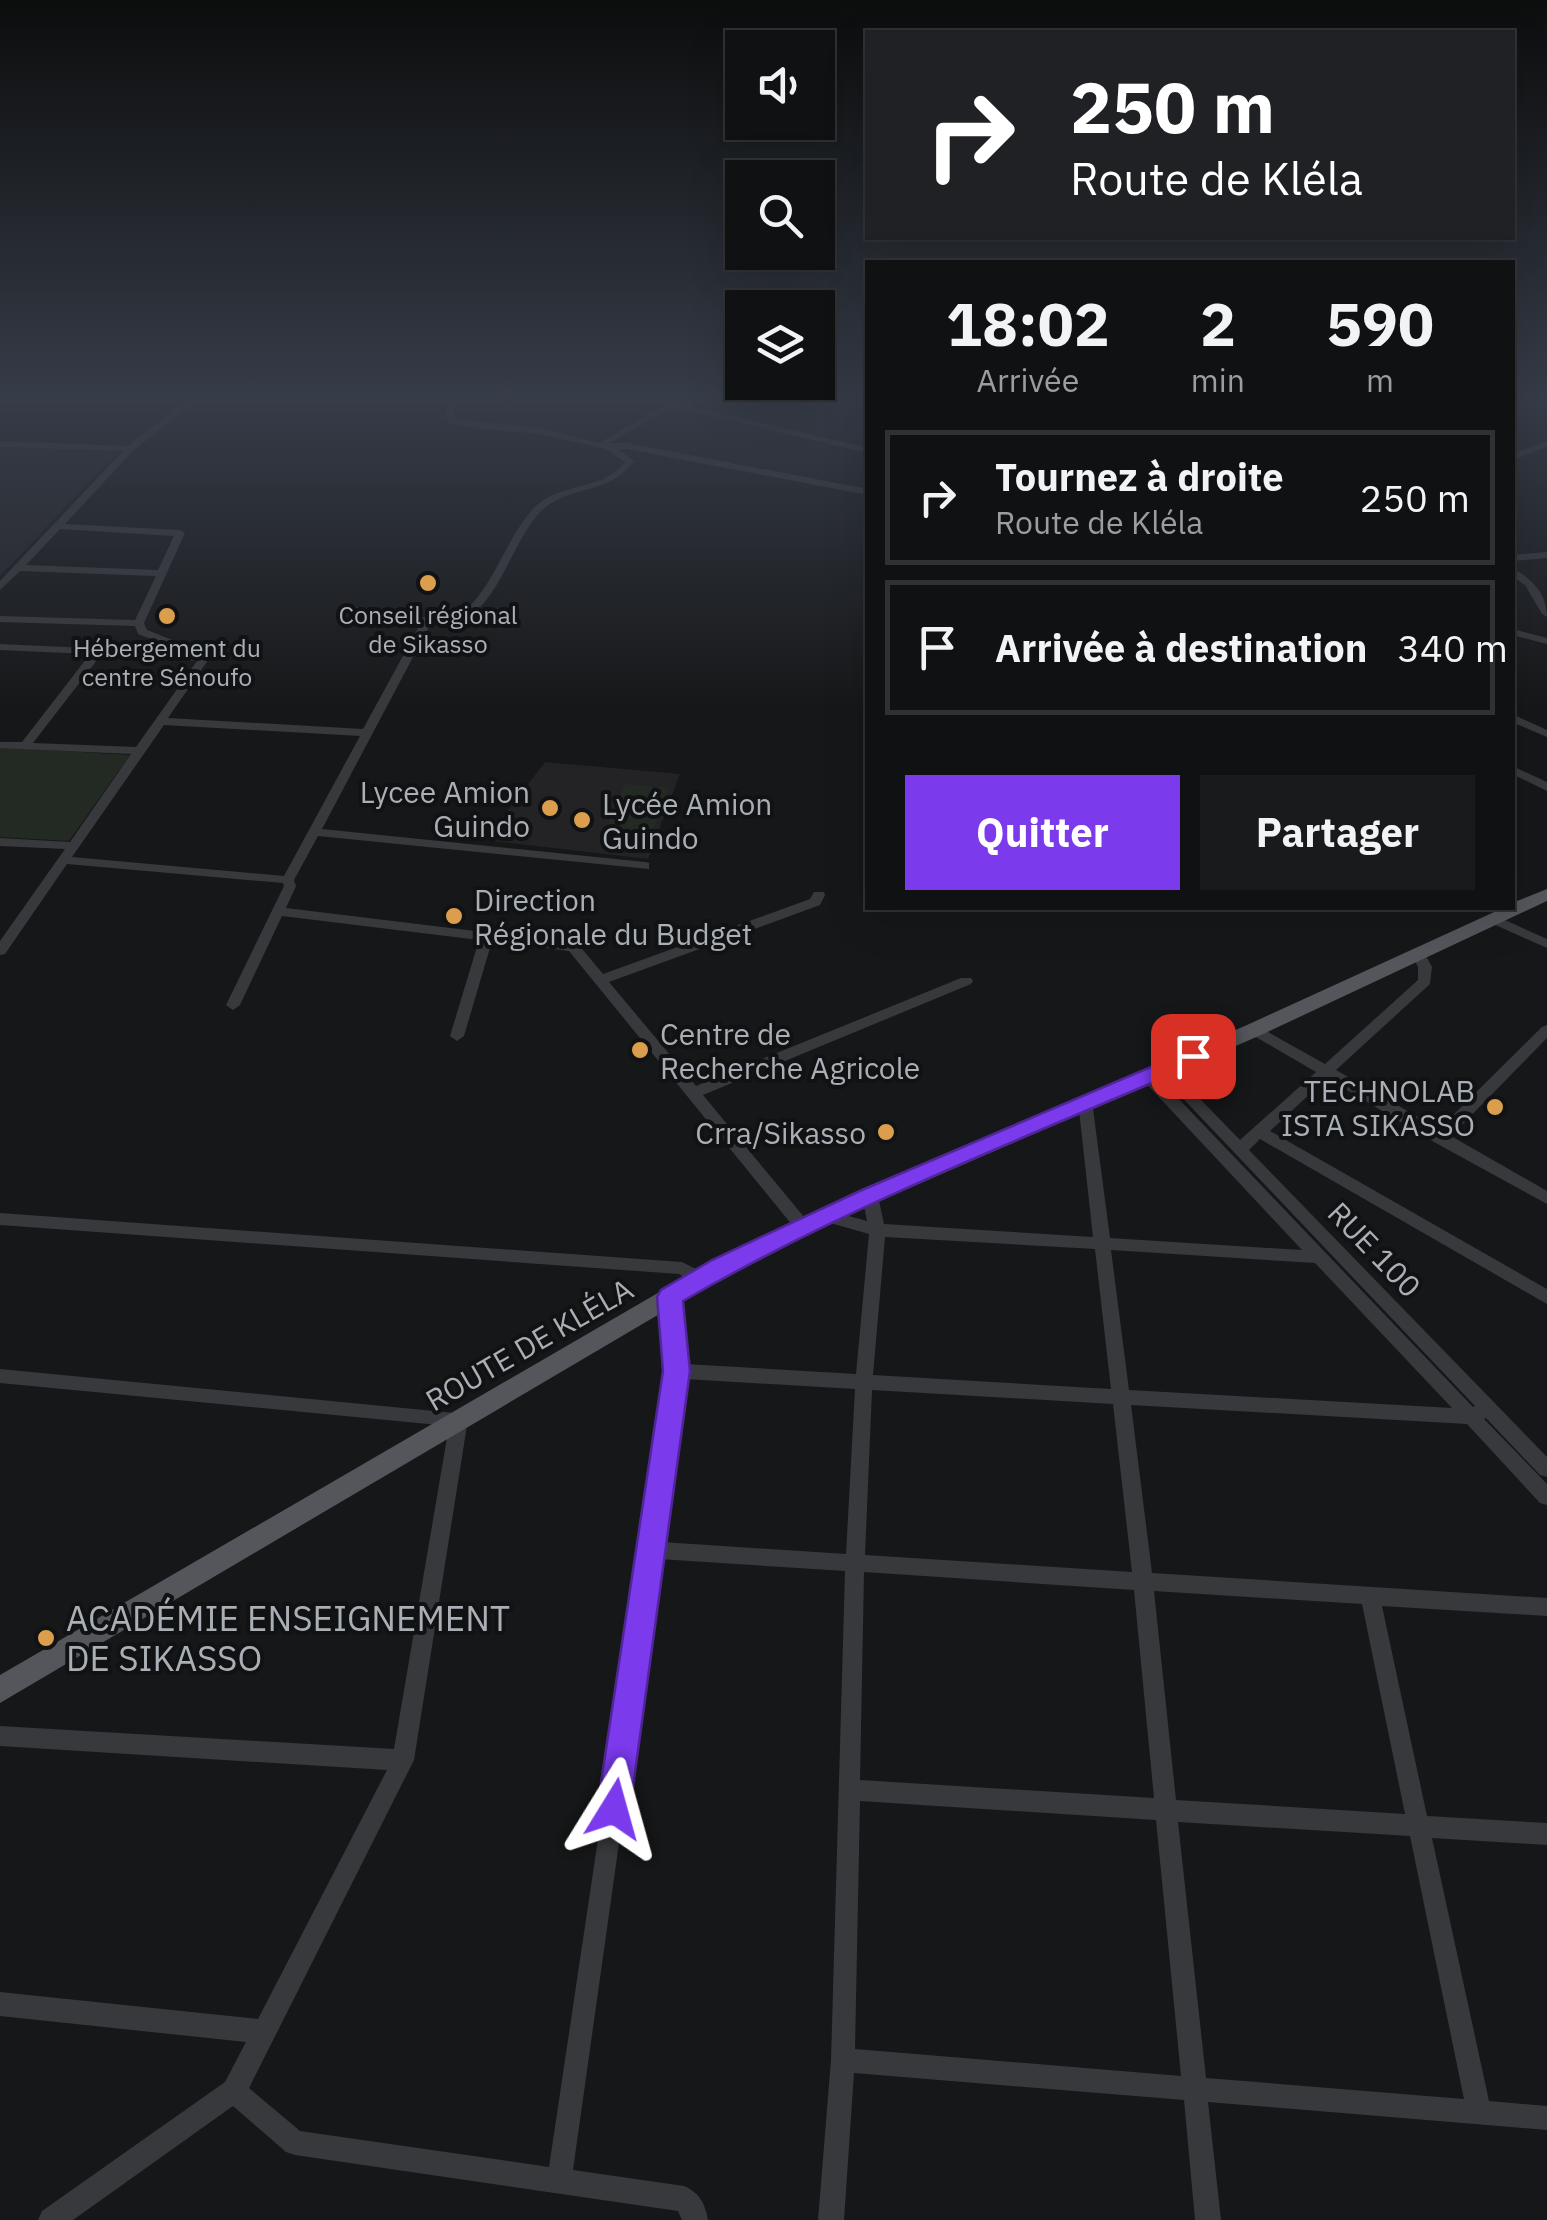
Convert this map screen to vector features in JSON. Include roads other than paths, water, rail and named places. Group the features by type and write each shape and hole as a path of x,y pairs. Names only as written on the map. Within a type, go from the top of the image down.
{"main road":[{"name":"ROUTE DE KLÉLA","path":"0,1690 700,1278 870,1196 1254,1030 1547,894"}],"street":[{"path":"0,586 79,504"},
{"path":"343,608 427,621 458,618 470,610 540,507 549,504"},
{"path":"58,526 180,533 139,624 142,632 176,645 182,656"},
{"path":"1515,558 1547,556"},
{"path":"18,568 162,573"},
{"path":"1515,573 1529,584 1547,614"},
{"path":"0,619 139,624"},
{"path":"233,1005 290,886 288,880 427,621"},
{"path":"1515,633 1547,641"},
{"path":"0,647 200,657 202,662 0,951"},
{"path":"26,746 98,651"},
{"path":"1515,718 1547,734"},
{"path":"161,721 368,733"},
{"path":"0,745 140,751"},
{"path":"1515,770 1547,787"},
{"path":"315,832 646,866"},
{"path":"0,842 72,846"},
{"path":"63,860 288,880"},
{"path":"603,979 815,902 819,895"},
{"path":"278,912 573,947 803,1227"},
{"path":"1496,920 1547,944"},
{"path":"457,1036 487,936"},
{"path":"1240,1149 1425,981 1419,955"},
{"path":"693,1093 966,981"},
{"path":"1254,1030 1321,1072 1547,1198"},
{"path":"1439,1138 1547,1030"},
{"path":"1155,1072 1321,1257 1480,1412 1547,1497"},
{"name":"RUE 100","path":"1155,1072 1240,1149 1480,1412 1547,1469"},
{"path":"1085,1101 1143,1581 1208,2220"},
{"path":"1260,1132 1547,1297"},
{"path":"830,2220 843,2060 855,1562 877,1230 870,1196"},
{"path":"826,1216 877,1230 1321,1257"},
{"path":"0,1220 682,1268 700,1278"},
{"path":"559,2182 677,1371 670,1297"},
{"path":"677,1371 1480,1412"},
{"path":"0,1376 459,1420 403,1760 234,2091 51,2220"},
{"path":"652,1550 1547,1607"},
{"path":"1370,1596 1479,2113"},
{"path":"0,1736 403,1760"},
{"path":"850,1790 1547,1834"},
{"path":"0,2004 264,2032"},
{"path":"843,2060 1547,2118"},
{"path":"234,2091 295,2143 684,2200 693,2209 694,2220"}],"place":[{"name":"Conseil régional de Sikasso","path":"428,583"},
{"name":"Hébergement du centre Sénoufo","path":"167,616"},
{"name":"Lycee Amion Guindo","path":"550,808"},
{"name":"Lycée Amion Guindo","path":"582,820"},
{"name":"Direction Régionale du Budget","path":"454,916"},
{"name":"Centre de Recherche Agricole","path":"640,1050"},
{"name":"TECHNOLAB ISTA SIKASSO","path":"1495,1107"},
{"name":"Crra/Sikasso","path":"886,1132"},
{"name":"ACADÉMIE ENSEIGNEMENT DE SIKASSO","path":"46,1638"}]}
